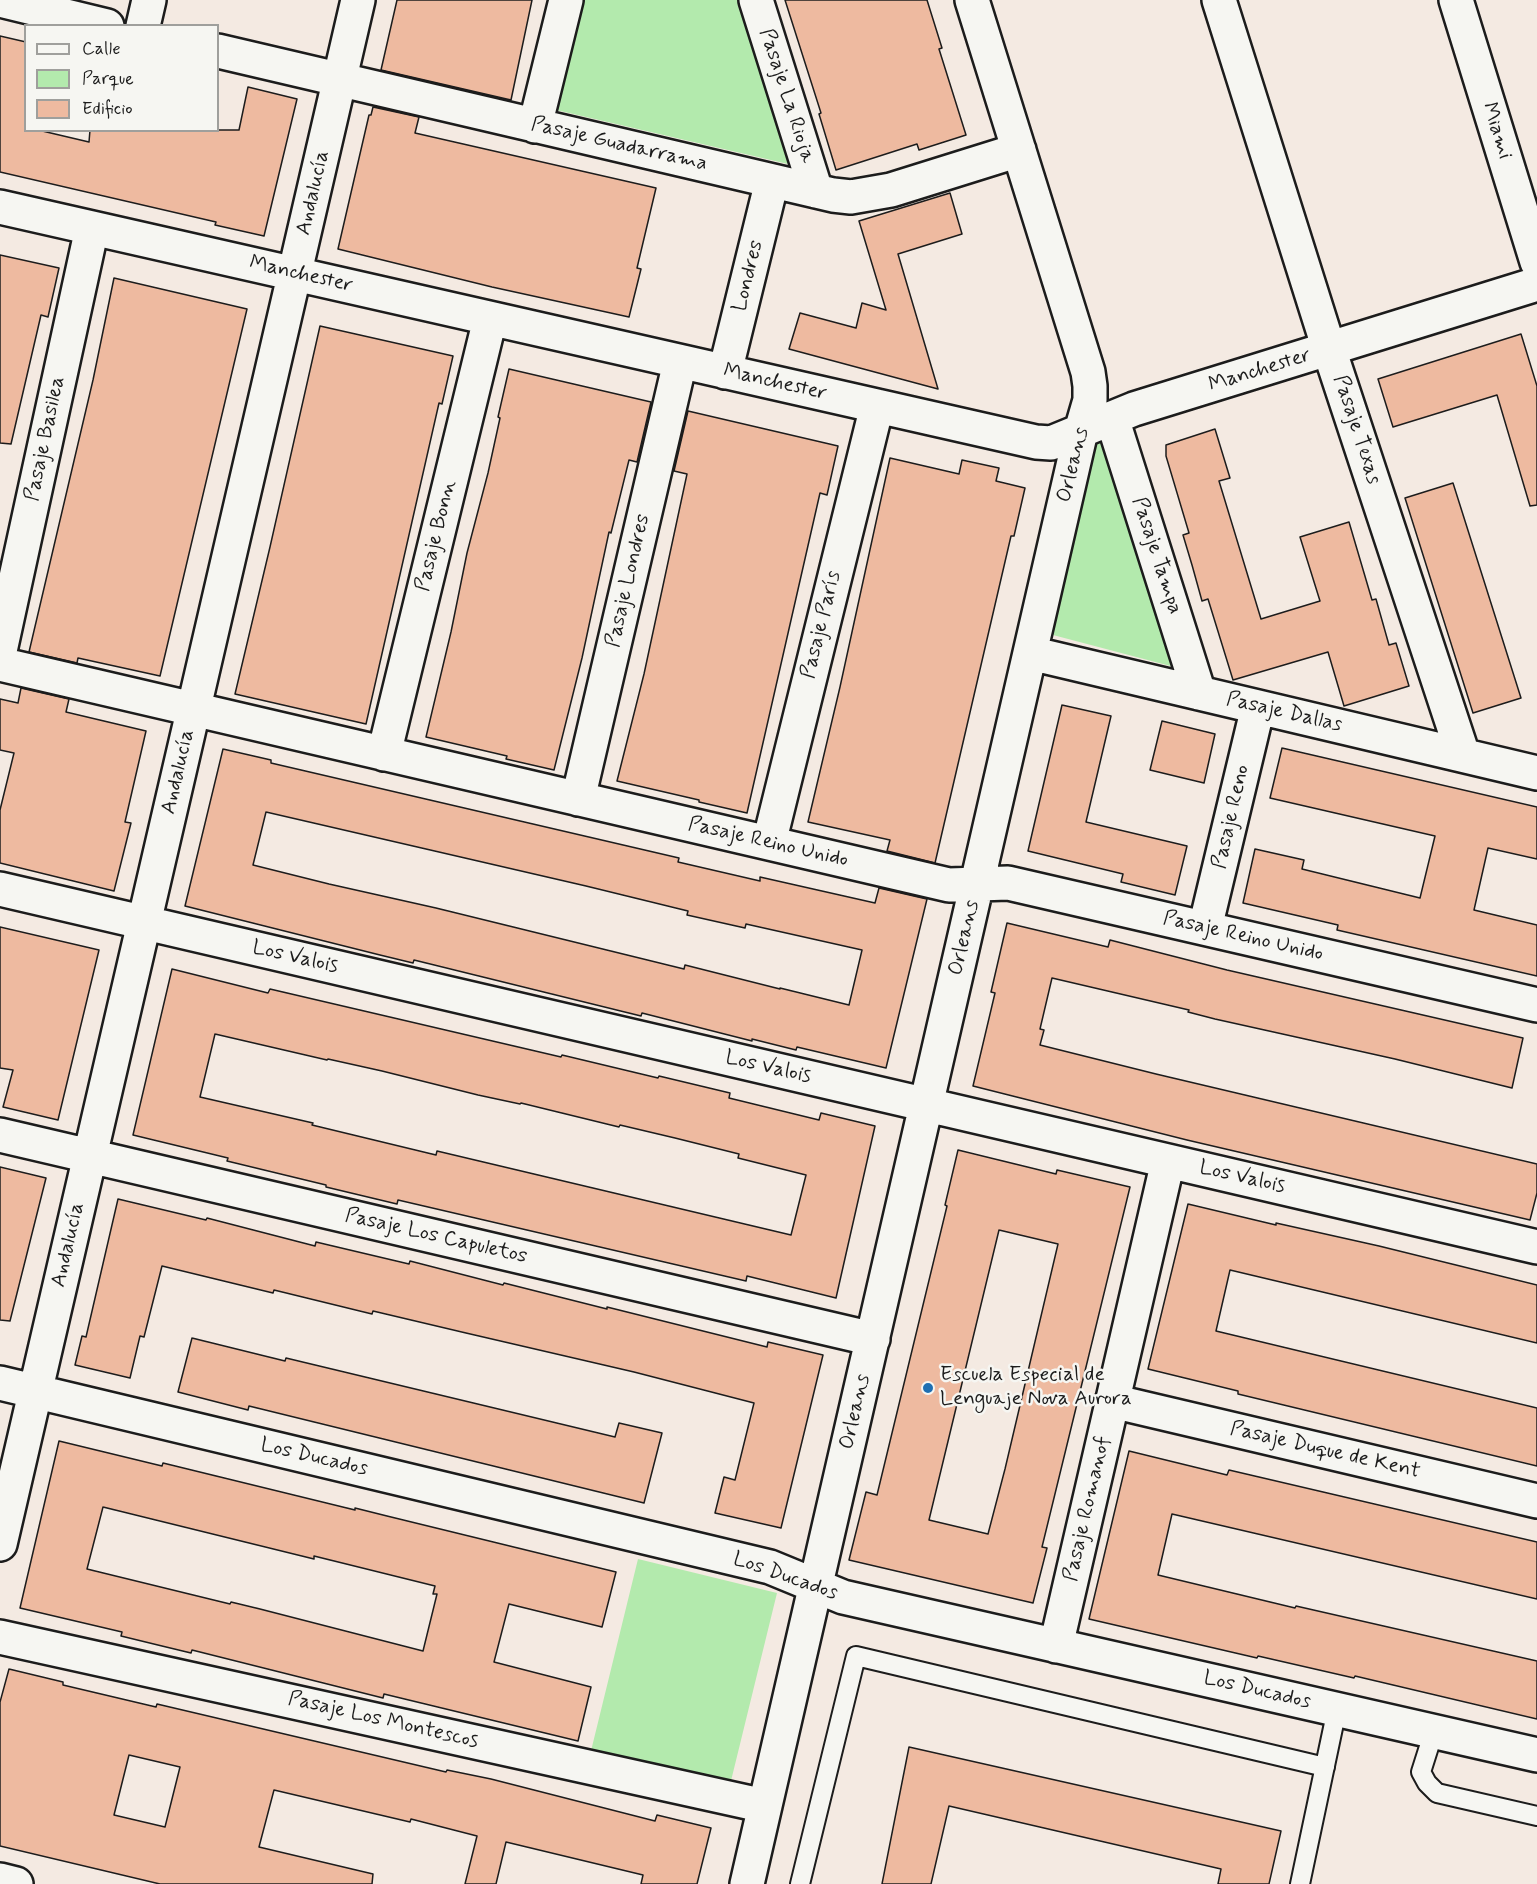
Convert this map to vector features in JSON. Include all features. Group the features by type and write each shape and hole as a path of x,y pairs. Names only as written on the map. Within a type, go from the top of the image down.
{"street":[{"path":"0,0 99,24"},
{"path":"143,24 149,0"},
{"name":"Andalucía","path":"0,1544 358,0"},
{"path":"535,126 566,0"},
{"name":"Pasaje La Rioja","path":"756,0 816,191"},
{"name":"Orleans","path":"747,1884 1090,399 1088,372 972,0"},
{"name":"Pasaje Texas","path":"1219,0 1329,349 1463,755"},
{"name":"Miami","path":"1456,0 1537,262"},
{"name":"Pasaje Guadarrama","path":"219,51 772,181 851,197 891,190 1019,150"},
{"name":"Londres","path":"725,372 772,181"},
{"name":"Manchester","path":"0,207 1036,442 1051,443 1134,410 1537,284"},
{"name":"Pasaje Basilea","path":"0,651 93,228"},
{"name":"Pasaje Bonn","path":"384,754 490,318"},
{"name":"Pasaje Londres","path":"578,800 680,362"},
{"name":"Pasaje París","path":"769,843 877,406"},
{"name":"Pasaje Tampa","path":"1112,418 1199,693"},
{"name":"Pasaje Dallas","path":"1030,653 1537,773"},
{"name":"Pasaje Reino Unido","path":"0,664 949,885 1008,883 1537,1005"},
{"name":"Pasaje Reno","path":"1205,928 1258,707"},
{"name":"Los Valois","path":"0,889 1537,1247"},
{"name":"Pasaje Los Capuletos","path":"0,1135 873,1339"},
{"name":"Pasaje Romanof","path":"1056,1646 1168,1161"},
{"name":"Los Ducados","path":"0,1383 770,1567 843,1597 1537,1755"},
{"name":"Pasaje Duque de Kent","path":"1112,1401 1537,1501"},
{"name":"Pasaje Los Montescos","path":"0,1637 765,1806"},
{"path":"0,1880 16,1884"}],"lane":[{"path":"800,1884 856,1656 1325,1767"},
{"path":"1300,1884 1337,1709"},
{"path":"1434,1731 1421,1772 1427,1783 1437,1793 1537,1816"}],"green space":[{"path":"581,0 738,0 788,164 556,110"},
{"path":"1104,429 1178,668 1053,635 1090,431"},
{"path":"638,1559 777,1593 729,1789 590,1755"}],"building":[{"path":"397,0 532,0 511,100 381,70"},
{"path":"785,0 927,0 942,48 939,49 966,135 919,150 917,144 836,170 819,114 821,113"},
{"path":"0,36 24,42 24,132 46,132 89,142 90,132 239,130 248,87 297,99 264,236 215,225 216,222 0,172"},
{"path":"373,107 419,117 415,133 656,188 637,268 641,269 629,317 492,287 338,249 369,115"},
{"path":"950,193 962,234 898,254 938,389 789,349 800,313 856,328 862,303 886,310 859,221"},
{"path":"0,255 59,268 48,317 41,315 11,444 0,443"},
{"path":"114,278 247,309 160,676 78,658 77,663 29,652 93,380"},
{"path":"320,326 453,356 442,404 439,403 366,724 235,694"},
{"path":"1521,334 1537,386 1537,505 1530,506 1497,395 1393,427 1378,379"},
{"path":"509,369 651,402 637,462 629,460 611,533 609,532 582,658 554,770 506,759 507,756 426,737 467,553 488,473"},
{"path":"688,411 838,446 827,495 820,493 747,813 617,781 644,674 687,474 674,471"},
{"path":"1215,429 1230,478 1219,481 1261,619 1320,601 1300,537 1349,522 1372,600 1376,599 1389,645 1396,643 1409,686 1344,706 1328,652 1233,680 1208,599 1202,601 1183,535 1189,533 1166,456 1166,445"},
{"path":"890,458 959,474 962,460 999,468 996,481 1025,488 1014,536 1011,536 935,863 887,851 890,840 808,822"},
{"path":"1453,483 1521,698 1473,713 1405,498"},
{"path":"21,688 69,699 66,712 146,731 125,822 131,823 114,891 0,863 0,810 14,753 0,750 0,699 18,703"},
{"path":"1062,705 1111,716 1086,822 1187,846 1175,895 1121,882 1123,874 1028,851"},
{"path":"1162,721 1215,734 1204,783 1150,770"},
{"path":"1282,748 1537,807 1537,859 1488,848 1474,910 1537,925 1537,976 1337,930 1338,925 1243,903 1255,849 1304,860 1302,869 1420,898 1435,836 1270,798"},
{"path":"223,749 271,760 271,763 679,858 678,862 760,881 760,877 875,903 879,888 927,899 886,1068 797,1047 796,1050 752,1039 752,1041 642,1013 641,1016 414,960 413,963 185,906","holes":["266,812 688,911 687,915 745,928 746,924 862,950 849,1005 685,965 684,969 253,865"]},
{"path":"1007,923 1108,947 1110,940 1227,970 1523,1038 1512,1088 1215,1019 1188,1012 1189,1010 1052,978 1040,1029 1044,1030 1040,1045 1537,1164 1537,1193 1530,1220 1187,1140 973,1086 995,993 991,992"},
{"path":"0,927 99,950 58,1120 3,1107 13,1070 0,1068"},
{"path":"172,969 268,993 270,989 561,1057 562,1055 658,1078 659,1076 730,1093 729,1098 819,1120 821,1113 875,1126 836,1298 747,1276 746,1281 398,1200 397,1204 133,1135","holes":["215,1034 675,1138 739,1154 738,1158 806,1175 791,1235 437,1151 436,1155 200,1097"]},
{"path":"958,1150 1056,1174 1057,1170 1130,1187 1042,1547 1047,1548 1033,1603 849,1560 866,1492 877,1495 947,1206 945,1205","holes":["999,1230 1058,1244 988,1534 929,1520"]},
{"path":"0,1167 46,1178 10,1321 0,1320"},
{"path":"118,1199 206,1220 207,1218 315,1246 316,1242 409,1264 410,1261 767,1347 768,1342 823,1355 781,1528 715,1513 724,1477 735,1480 754,1403 634,1372 373,1311 372,1314 274,1290 273,1293 162,1266 144,1337 140,1336 130,1378 75,1365 82,1336 86,1337"},
{"path":"1188,1204 1379,1246 1537,1285 1537,1343 1230,1270 1216,1331 1537,1408 1537,1466 1238,1394 1238,1391 1148,1369"},
{"path":"192,1338 285,1361 286,1358 615,1437 619,1423 662,1433 644,1503 249,1406 248,1410 178,1392"},
{"path":"59,1441 162,1466 163,1463 355,1510 355,1508 616,1572 602,1627 509,1604 494,1662 591,1687 578,1741 384,1694 383,1698 192,1650 191,1653 121,1636 122,1632 20,1608","holes":["103,1507 314,1559 314,1556 435,1586 433,1594 437,1594 423,1651 260,1609 231,1602 230,1604 87,1569"]},
{"path":"1129,1451 1227,1475 1229,1470 1537,1542 1537,1599 1172,1514 1158,1575 1295,1608 1296,1606 1537,1661 1537,1719 1355,1676 1354,1678 1258,1656 1257,1658 1089,1619"},
{"path":"9,1669 63,1682 63,1685 156,1707 157,1704 446,1772 447,1770 491,1779 655,1821 657,1815 711,1828 697,1884 641,1884 643,1875 506,1842 496,1884 465,1884 477,1836 411,1819 410,1822 274,1790 259,1847 373,1874 372,1884 160,1884 0,1846 0,1702","holes":["129,1755 180,1767 165,1827 114,1815"]},
{"path":"909,1747 1281,1831 1269,1884 1218,1884 1221,1869 949,1806 931,1884 882,1884"}],"place":[{"name":"Escuela Especial de Lenguaje Nova Aurora","path":"928,1388"}]}
